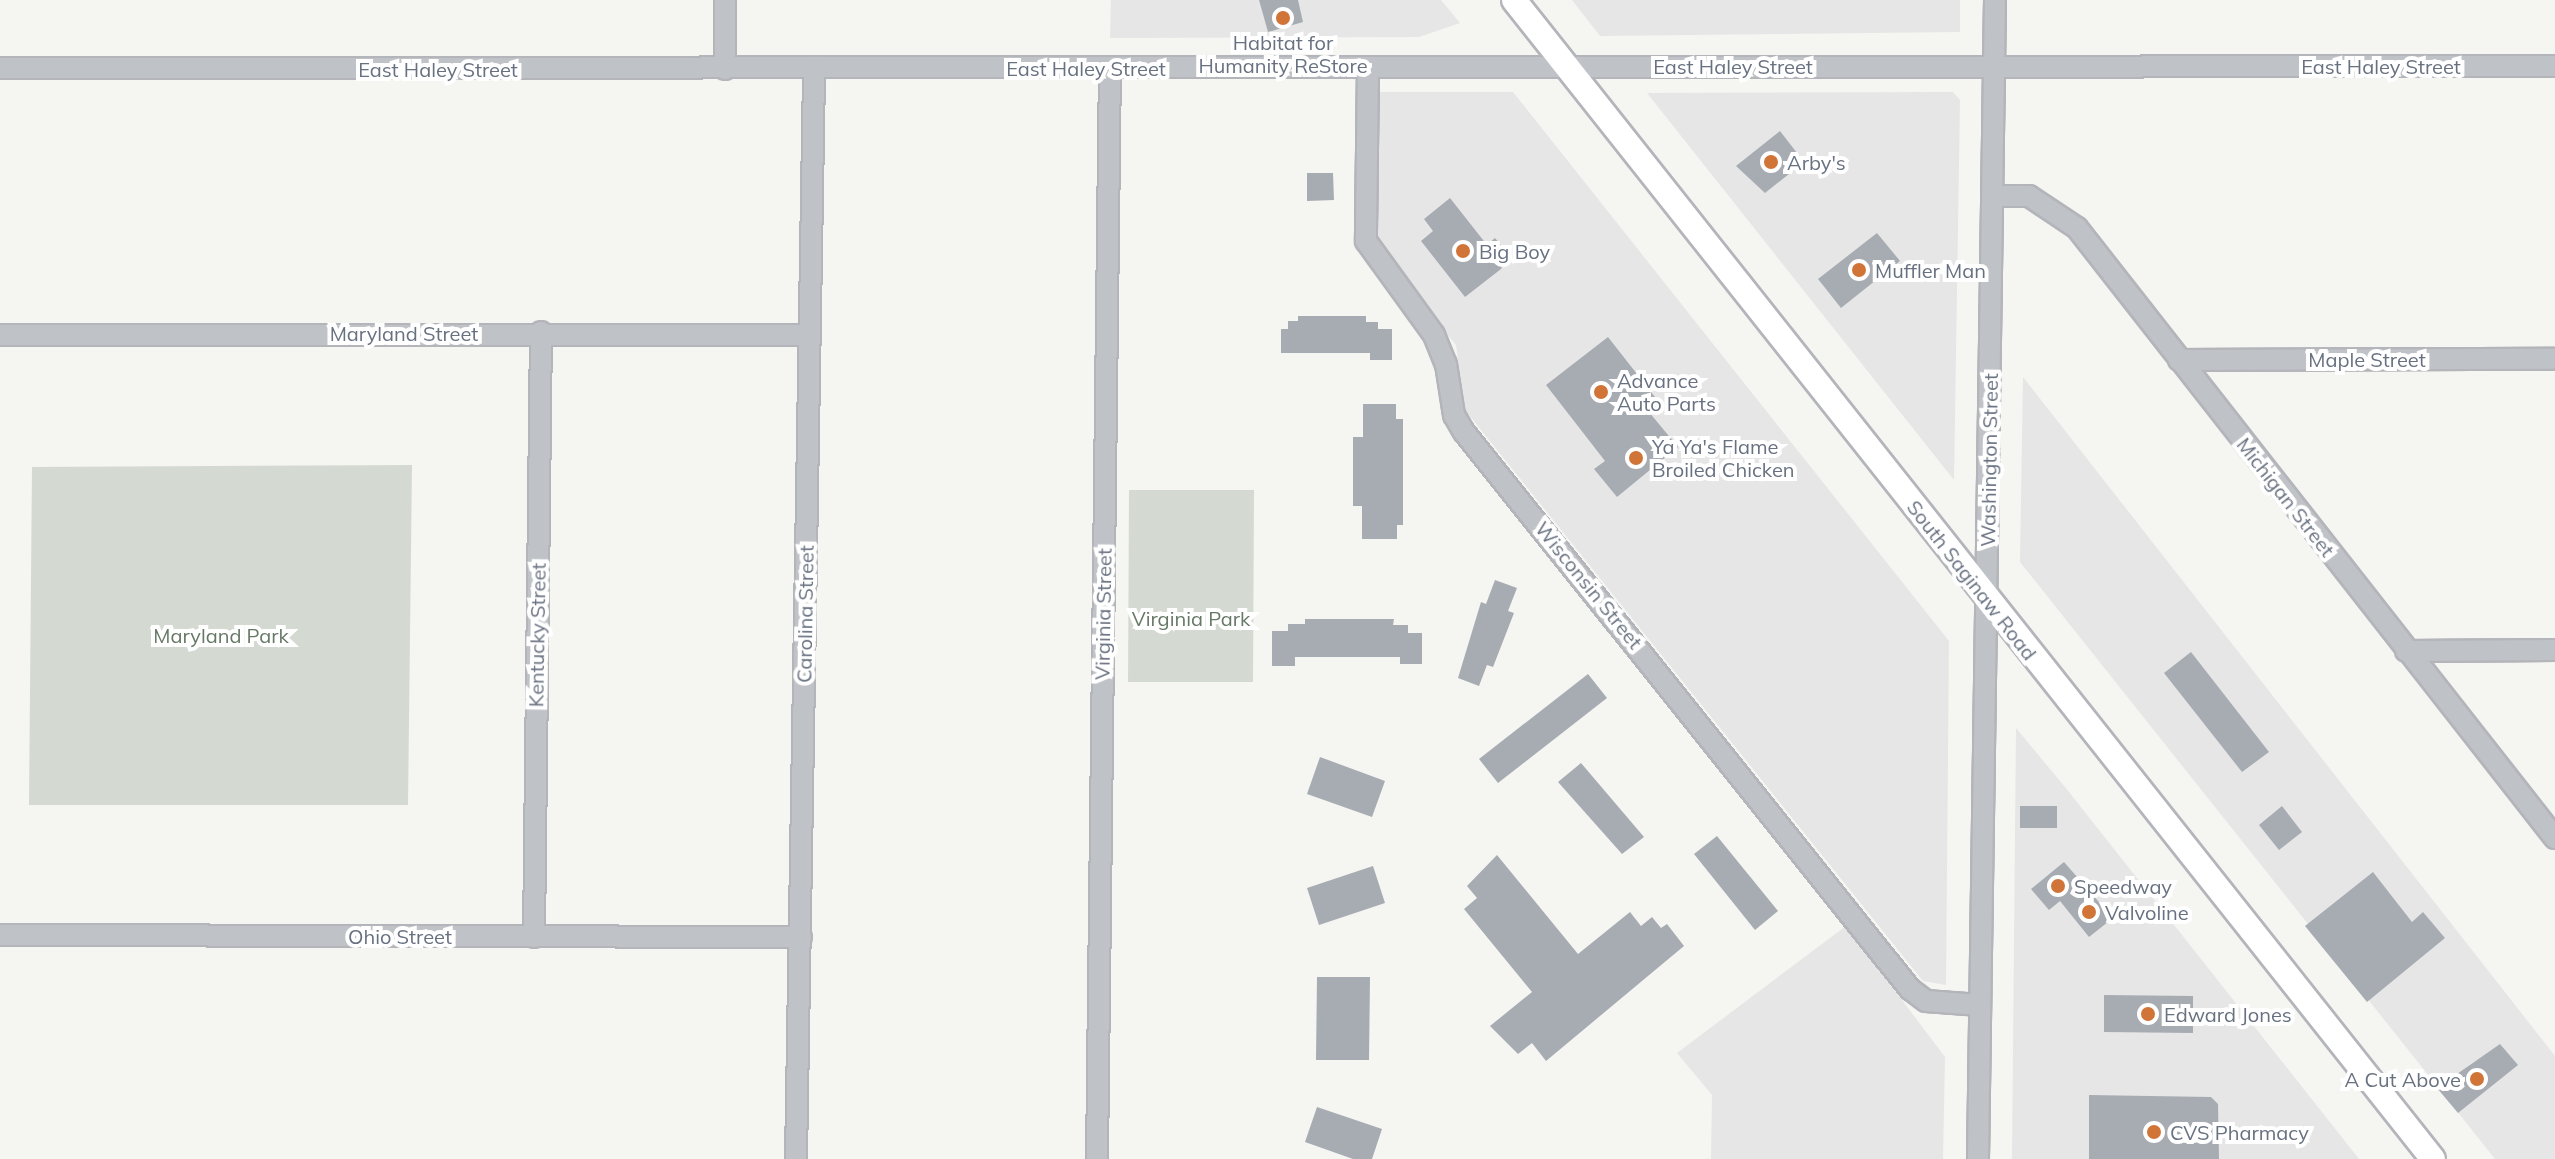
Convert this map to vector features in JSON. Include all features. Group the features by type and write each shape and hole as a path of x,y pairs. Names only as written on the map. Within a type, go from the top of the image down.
{"main road":[{"name":"South Saginaw Road","path":"1514,0 1569,65 1986,600 2433,1159"}],"street":[{"path":"725,0 725,69"},
{"name":"Washington Street","path":"1978,1159 1995,0"},
{"name":"East Haley Street","path":"0,68 2555,66"},
{"name":"Wisconsin Street","path":"1368,67 1366,241 1434,335 1446,364 1454,415 1464,432 1910,989 1926,1001 1980,1005"},
{"name":"Virginia Street","path":"1097,1159 1110,68"},
{"name":"Carolina Street","path":"796,1159 814,69"},
{"name":"Michigan Street","path":"1993,196 2029,196 2077,228 2555,838"},
{"name":"Maryland Street","path":"0,335 541,332 808,335"},
{"name":"Kentucky Street","path":"534,937 541,332"},
{"name":"Maple Street","path":"2179,360 2555,359"},
{"path":"2406,651 2555,650"},
{"name":"Ohio Street","path":"0,935 801,937"}],"shaded area":[{"path":"1111,0 1441,0 1460,23 1419,37 1110,38"},
{"path":"1572,0 1960,0 1960,32 1600,36"},
{"path":"1374,92 1513,92 1949,641 1946,985 1923,981 1465,410 1456,345 1389,262 1376,237"},
{"path":"1953,92 1960,100 1954,480 1647,93"},
{"path":"2023,377 2555,1056 2555,1159 2495,1159 2020,562"},
{"path":"2016,728 2069,792 2359,1159 2012,1159"},
{"path":"1846,926 1945,1057 1943,1159 1711,1159 1712,1095 1677,1053"}],"green space":[{"name":"Maryland Park","path":"412,465 408,805 29,805 32,467"},
{"name":"Virginia Park","path":"1129,490 1254,490 1253,682 1128,682"}],"building":[{"name":"Habitat for Humanity ReStore","path":"1259,0 1298,0 1303,22 1268,32"},
{"path":"1780,131 1804,162 1765,193 1736,166"},
{"path":"1307,173 1333,173 1334,200 1307,201"},
{"path":"1450,198 1487,245 1495,238 1508,254 1501,269 1465,297 1421,241 1433,231 1424,219"},
{"name":"Muffler Man","path":"1877,233 1900,261 1841,308 1818,279"},
{"path":"1298,316 1366,316 1366,322 1378,322 1378,329 1392,329 1392,360 1370,360 1370,353 1281,353 1281,329 1288,329 1288,321 1298,321"},
{"path":"1608,337 1655,397 1644,406 1678,447 1617,497 1594,469 1605,461 1546,385"},
{"path":"1363,404 1396,404 1396,419 1403,419 1403,525 1397,525 1397,539 1362,539 1362,506 1353,506 1353,437 1363,437"},
{"path":"1495,580 1517,588 1508,611 1514,613 1493,667 1487,665 1479,686 1458,678 1481,602 1486,604"},
{"path":"1305,619 1394,619 1393,625 1408,625 1408,633 1422,633 1422,664 1400,664 1400,657 1295,657 1295,666 1272,666 1272,631 1288,631 1288,624 1305,624"},
{"path":"2191,652 2269,752 2242,772 2164,673"},
{"path":"1588,674 1607,698 1498,783 1479,759"},
{"path":"1320,757 1385,781 1372,817 1307,794"},
{"path":"1581,763 1644,837 1622,854 1558,782"},
{"path":"2020,806 2057,806 2057,828 2020,828"},
{"path":"2282,806 2302,832 2279,850 2259,825"},
{"path":"1717,836 1778,911 1755,930 1694,854"},
{"path":"1497,855 1578,954 1630,912 1641,926 1652,917 1661,928 1667,924 1684,946 1546,1061 1532,1043 1518,1054 1490,1026 1532,992 1464,909 1477,898 1467,886"},
{"path":"2064,862 2113,918 2089,937 2060,901 2049,910 2031,889"},
{"path":"1373,866 1385,903 1319,925 1307,888"},
{"path":"2373,872 2412,922 2423,912 2445,938 2367,1002 2305,926"},
{"path":"1317,977 1370,977 1369,1060 1316,1060"},
{"name":"Edward Jones","path":"2104,995 2193,996 2193,1033 2104,1032"},
{"path":"2500,1044 2518,1065 2458,1113 2437,1088"},
{"name":"CVS Pharmacy","path":"2089,1095 2211,1097 2218,1104 2219,1159 2089,1159"},
{"path":"1317,1107 1382,1129 1372,1159 1353,1159 1305,1142"}],"place":[{"name":"Habitat for Humanity ReStore","path":"1283,18"},
{"name":"Arby's","path":"1771,162"},
{"name":"Big Boy","path":"1463,251"},
{"name":"Muffler Man","path":"1859,270"},
{"name":"Advance Auto Parts","path":"1601,392"},
{"name":"Ya Ya's Flame Broiled Chicken","path":"1636,458"},
{"name":"Speedway","path":"2058,886"},
{"name":"Valvoline","path":"2089,912"},
{"name":"Edward Jones","path":"2148,1014"},
{"name":"A Cut Above","path":"2477,1079"},
{"name":"CVS Pharmacy","path":"2154,1132"}]}
